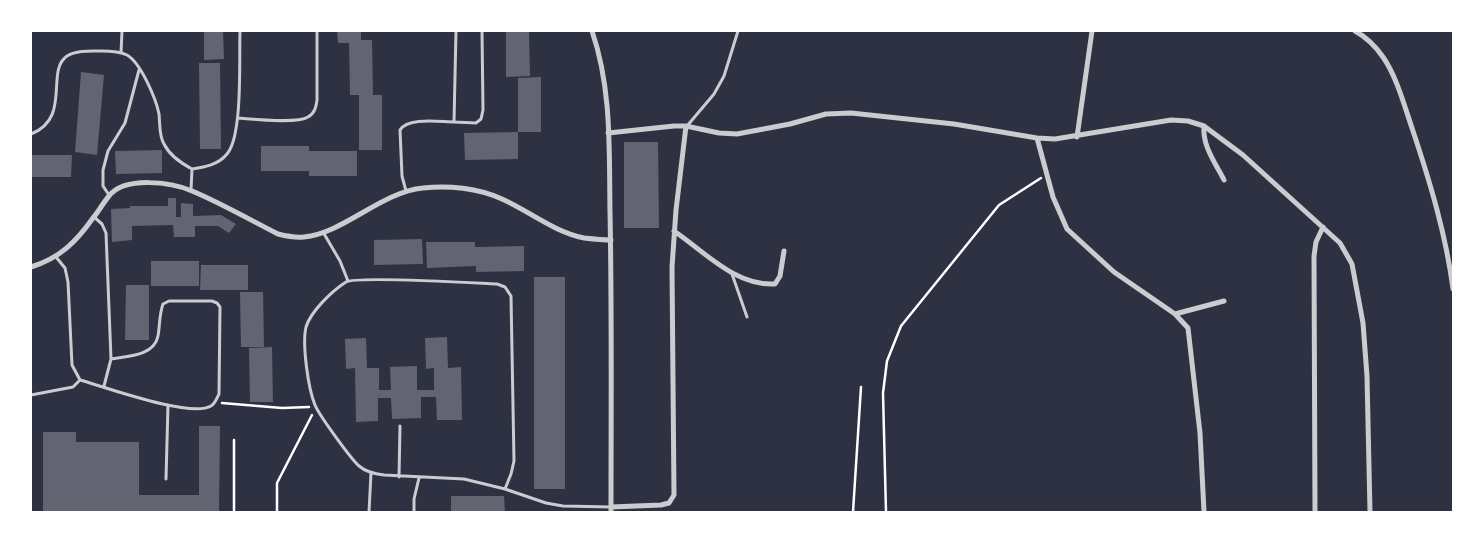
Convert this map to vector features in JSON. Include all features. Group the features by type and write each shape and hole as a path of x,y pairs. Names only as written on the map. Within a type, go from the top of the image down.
{"street":[{"path":"592,31 605,88 608,133 611,509 661,505 669,503 674,495 672,267 674,231 686,126"},
{"path":"1077,137 1092,31"},
{"path":"1356,31 1364,36 1383,57 1401,93 1437,209 1453,289"},
{"path":"608,133 656,127 686,126 719,133 737,134 790,124 826,114 851,112 954,124 1037,138 1054,139 1077,137 1171,120 1188,121 1204,126 1243,155 1323,227 1340,243 1352,264 1363,323 1367,376 1370,512"},
{"path":"1204,126 1203,135 1206,144 1224,180"},
{"path":"1037,138 1053,197 1067,229 1114,272 1175,314 1188,328 1200,433 1204,512"},
{"path":"31,266 56,257 69,247 94,217 109,195 116,189 127,184 144,183 191,190 278,234 290,237 304,237 323,232 406,191 423,188 454,188 479,191 501,198 567,232 584,238 610,240"},
{"path":"1315,512 1314,256 1316,242 1323,227"},
{"path":"674,231 732,273 747,280 765,284 775,284 780,276 784,251"},
{"path":"1175,314 1224,301"}],"lane":[{"path":"121,53 122,31"},
{"path":"31,134 41,130 48,124 53,114 58,74 61,63 66,57 76,52 121,53 135,62 140,69 156,103 162,139 165,146 182,164 192,168 208,166 221,160 228,153 234,141 238,118 240,31"},
{"path":"238,118 298,120 309,117 315,110 317,100 317,31"},
{"path":"454,122 456,31"},
{"path":"406,191 402,176 401,158 400,130 403,125 411,122 476,123 481,119 483,110 482,31"},
{"path":"686,126 714,94 724,76 738,31"},
{"path":"109,195 103,186 103,170 108,151 125,123 140,69"},
{"path":"191,190 192,168"},
{"path":"94,217 102,224 106,233 111,359 104,386"},
{"path":"323,232 340,261 348,281"},
{"path":"56,257 65,268 68,282 72,365 80,380 180,408 200,409 211,406 219,394 220,307 212,301 169,301 163,304 158,338 154,346 146,352 111,359"},
{"path":"732,273 747,317"},
{"path":"505,489 514,461 511,296 505,287 497,284 348,281 319,306 310,316 306,328 307,370 310,389 315,407 360,467 371,473 399,477 464,479 505,489 546,503 611,509"},
{"path":"31,395 73,387 80,380"},
{"path":"166,479 168,405"},
{"path":"399,477 400,426"},
{"path":"369,512 371,473"},
{"path":"414,512 418,478"}],"path":[{"path":"886,512 883,393 887,361 901,326 999,205 1046,175"},
{"path":"853,512 861,387"},
{"path":"215,402 282,408 315,407 277,483 276,512"},
{"path":"234,440 234,512"}],"building":[{"path":"204,31 223,31 224,59 204,60"},
{"path":"337,31 361,31 361,40 372,40 373,95 382,95 382,150 359,150 359,95 350,95 349,43 338,43"},
{"path":"506,31 529,31 530,76 506,77"},
{"path":"199,63 220,63 221,149 200,149"},
{"path":"81,72 104,75 97,155 75,152"},
{"path":"541,77 541,132 518,132 518,78"},
{"path":"518,132 518,159 465,160 464,133"},
{"path":"624,142 658,142 659,228 624,228"},
{"path":"261,146 309,146 309,151 357,151 357,176 309,176 309,171 261,171"},
{"path":"162,150 162,173 116,174 115,151"},
{"path":"31,155 72,155 71,177 31,177"},
{"path":"168,198 176,198 176,217 181,217 181,203 193,204 193,216 221,215 236,224 229,233 218,226 195,226 195,237 174,237 173,225 132,226 132,240 112,242 111,209 130,208 130,206 168,206"},
{"path":"422,239 423,264 374,265 374,240"},
{"path":"426,242 475,242 475,247 524,246 524,271 476,272 476,266 427,268"},
{"path":"151,261 199,261 199,286 151,286"},
{"path":"201,265 248,265 248,290 200,290"},
{"path":"534,277 565,277 565,489 534,489"},
{"path":"126,285 149,285 149,340 125,340"},
{"path":"240,292 263,292 264,347 241,347"},
{"path":"447,337 448,368 461,367 462,420 437,420 436,397 421,397 421,418 392,419 391,398 378,398 378,421 356,422 355,368 346,369 345,339 366,338 367,368 379,368 379,390 391,390 390,367 417,366 417,390 434,390 434,368 426,369 425,338"},
{"path":"272,347 273,402 250,402 249,348"},
{"path":"199,426 220,426 219,512 43,512 43,432 76,432 76,442 139,442 139,495 199,495"},
{"path":"451,496 504,496 505,512 451,512"}]}
